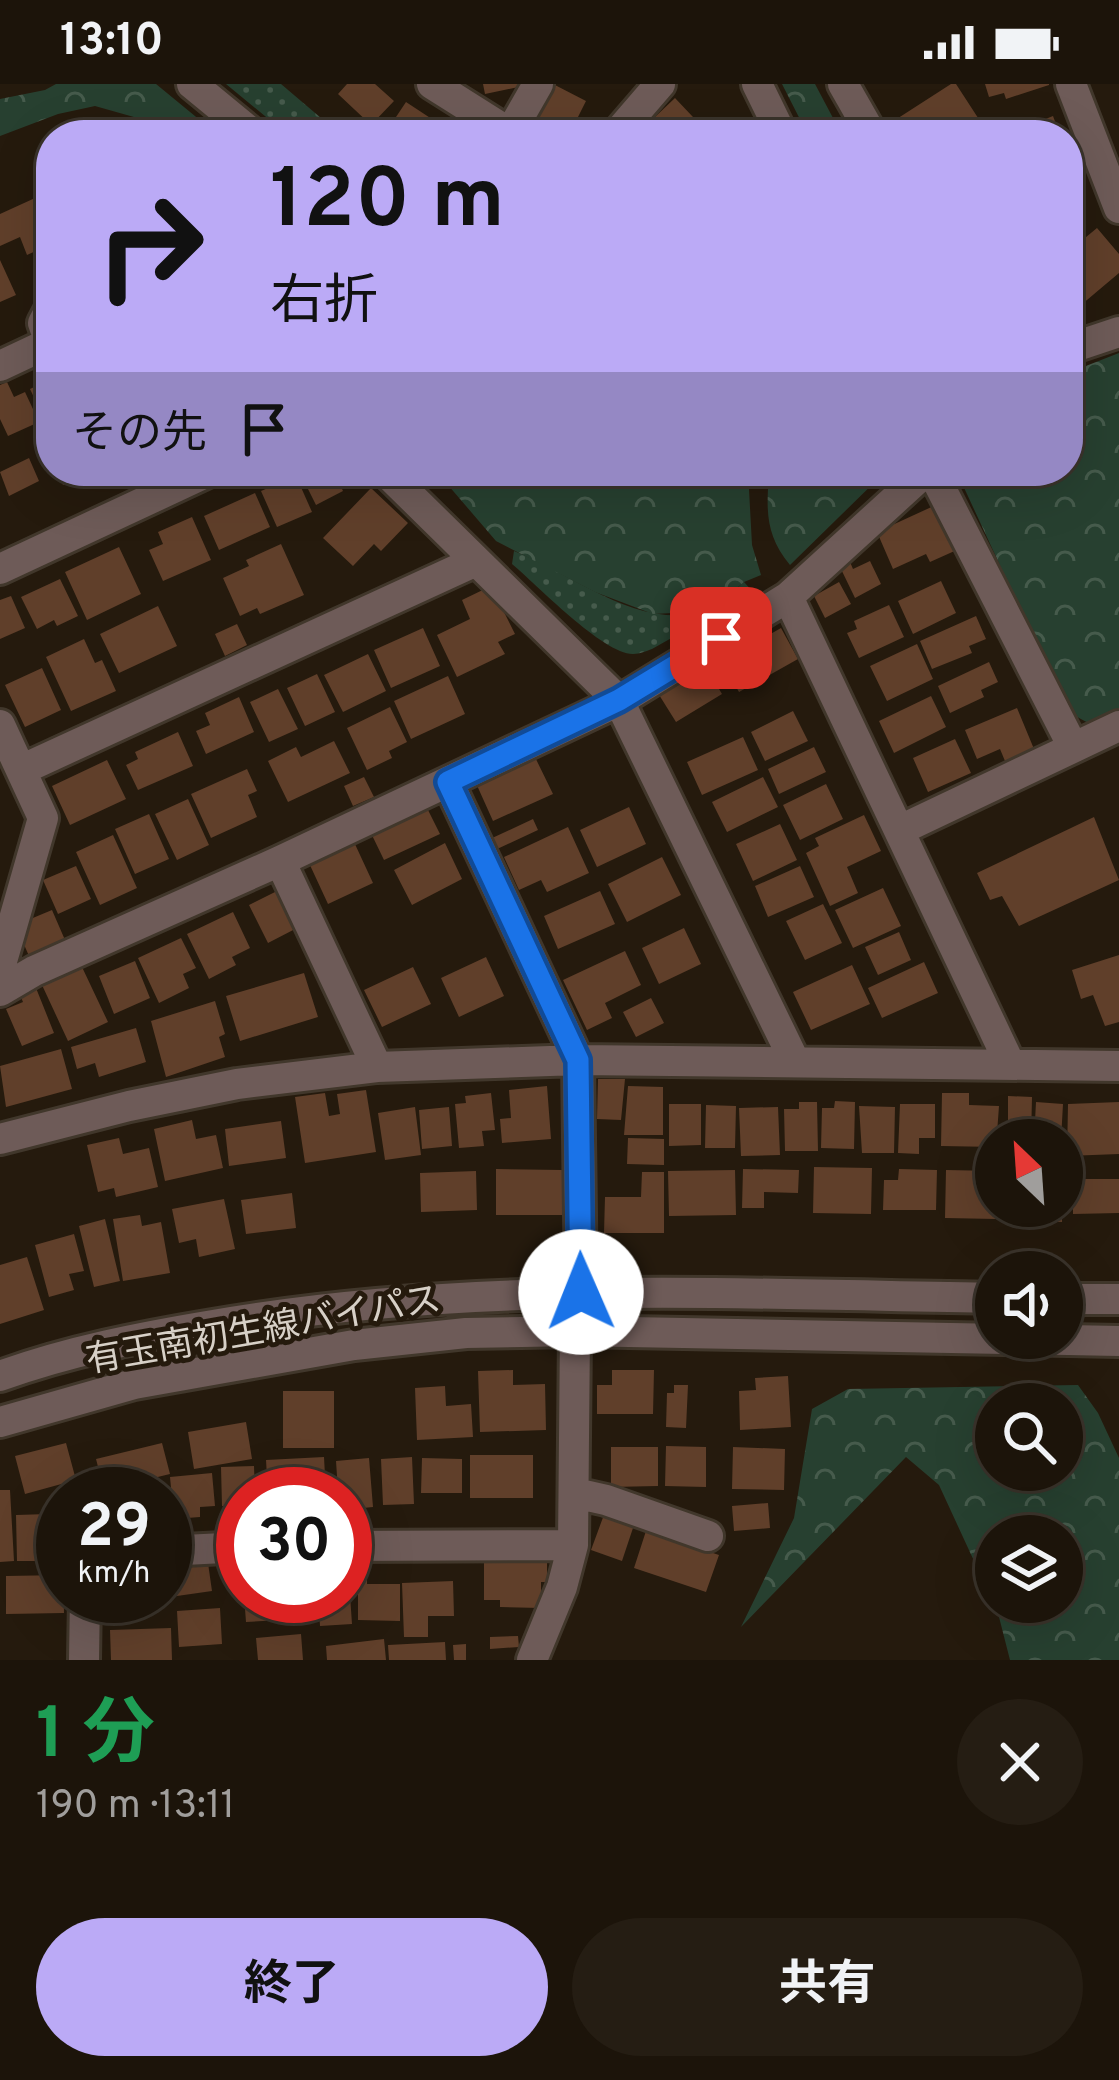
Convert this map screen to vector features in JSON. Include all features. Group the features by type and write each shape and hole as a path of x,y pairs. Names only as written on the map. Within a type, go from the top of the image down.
{"street":[{"path":"192,84 236,120"},
{"path":"432,84 490,120"},
{"path":"519,120 538,84"},
{"path":"629,120 660,84"},
{"path":"757,84 775,120"},
{"path":"843,84 863,120"},
{"path":"1071,84 1119,208"},
{"path":"1083,345 1119,332"},
{"path":"0,366 36,349"},
{"path":"0,569 178,486"},
{"path":"400,486 619,700 795,1062"},
{"path":"0,992 34,971 619,700 788,597 912,486"},
{"path":"937,486 1073,747"},
{"path":"21,770 476,561"},
{"path":"788,597 1010,1064"},
{"path":"0,725 43,818 0,968"},
{"path":"900,830 1119,726"},
{"path":"448,782 578,1060 581,1292"},
{"path":"280,861 377,1067"},
{"path":"0,1139 237,1084 377,1067 578,1060 1119,1066"},
{"name":"有玉南初生線バイパス","path":"0,1376 124,1341 280,1313 476,1296 581,1292 975,1298"},
{"path":"1083,1299 1119,1300"},
{"path":"532,1660 562,1587 573,1545 575,1330"},
{"name":"有玉南初生線バイパス","path":"0,1422 134,1384 354,1345 466,1333 575,1330 1119,1341"},
{"path":"575,1493 707,1536"},
{"path":"372,1546 573,1545"},
{"path":"84,1660 85,1623"}],"green space":[{"path":"56,84 156,84 200,120 141,120 95,106 36,120 0,136 0,99"},
{"path":"226,84 281,84 323,120 270,120"},
{"path":"782,84 815,84 834,120 800,120"},
{"path":"1119,353 1119,712 1092,725 1068,712 963,486 1083,486 1083,367"},
{"path":"449,486 749,486 752,545 761,575 744,582 710,611 653,614 595,592 496,541"},
{"path":"769,486 871,486 790,565 776,544 768,512"},
{"path":"514,551 607,598 656,614 707,611 744,582 753,592 652,649 633,654 605,643 570,616 512,564"},
{"path":"975,1387 975,1491 1083,1491 1083,1392 1119,1458 1119,1660 1010,1660 1001,1623 1083,1623 1083,1515 975,1515 975,1563 939,1485 906,1457 741,1627 794,1518 812,1409 848,1389"}],"building":[{"path":"347,84 375,84 394,101 376,120 366,120 338,94"},
{"path":"483,84 523,84 523,86 485,94"},
{"path":"553,84 586,101 576,120 532,119"},
{"path":"956,84 979,120 895,120"},
{"path":"985,84 1049,85 1006,99 1004,93 989,97"},
{"path":"675,98 696,120 652,120"},
{"path":"406,102 433,120 394,120"},
{"path":"36,198 36,251 27,255 20,237 0,246 0,214"},
{"path":"1097,228 1119,254 1119,273 1083,303 1083,240"},
{"path":"0,260 16,295 0,302"},
{"path":"7,382 14,397 25,392 36,423 8,436 0,419 0,385"},
{"path":"29,458 36,482 9,496 0,472"},
{"path":"300,486 312,512 277,527 261,491"},
{"path":"306,486 341,486 343,491 316,505"},
{"path":"371,488 408,523 381,551 374,544 353,566 323,538"},
{"path":"255,493 270,527 219,550 204,516"},
{"path":"938,504 959,549 930,562 926,554 893,569 877,532"},
{"path":"192,517 211,560 163,581 149,550 163,544 158,532"},
{"path":"281,544 304,595 260,614 257,608 240,616 223,578 249,566 246,560"},
{"path":"119,547 141,594 87,620 65,572"},
{"path":"870,561 881,584 855,598 840,567 850,562 853,569"},
{"path":"60,579 78,616 37,629 21,597"},
{"path":"941,581 956,613 913,634 898,601"},
{"path":"839,582 851,604 825,618 814,596"},
{"path":"491,586 515,634 498,642 505,654 457,677 437,635 470,619 462,600"},
{"path":"11,596 25,628 0,639 0,600"},
{"path":"889,605 904,637 859,658 847,633 857,629 854,621"},
{"path":"158,606 177,646 119,673 100,634"},
{"path":"976,616 986,639 969,646 972,653 932,669 920,641"},
{"path":"237,624 247,645 225,656 215,634"},
{"path":"763,627 767,636 781,628 798,659 739,692 717,653"},
{"path":"423,628 440,666 391,688 374,650"},
{"path":"84,639 95,663 102,660 116,691 71,711 46,657"},
{"path":"917,644 933,679 887,701 870,666"},
{"path":"368,654 386,691 343,712 324,675"},
{"path":"703,662 722,694 676,722 656,690"},
{"path":"989,662 998,682 981,690 984,697 950,713 938,686"},
{"path":"42,668 61,710 25,727 5,685"},
{"path":"317,674 335,712 305,726 287,688"},
{"path":"448,676 465,714 411,739 394,701"},
{"path":"278,689 298,729 269,742 250,702"},
{"path":"931,696 946,727 894,753 879,721"},
{"path":"239,697 254,732 206,754 196,731 210,725 205,713"},
{"path":"390,707 407,742 389,751 392,758 367,770 347,728"},
{"path":"1017,708 1034,749 1005,761 1000,749 977,759 965,730"},
{"path":"793,711 808,741 765,761 751,732"},
{"path":"178,732 193,766 138,790 126,765 138,759 135,752"},
{"path":"743,737 758,770 702,795 687,762"},
{"path":"955,739 971,773 928,792 913,758"},
{"path":"334,741 350,773 288,802 268,761 296,747 301,757"},
{"path":"814,747 826,772 779,794 768,769"},
{"path":"533,753 553,794 493,821 475,781"},
{"path":"107,760 126,799 70,825 52,786"},
{"path":"247,769 257,791 248,795 257,817 211,838 191,794"},
{"path":"364,777 374,797 353,806 344,786"},
{"path":"763,777 778,807 727,832 712,802"},
{"path":"826,784 843,819 800,840 783,805"},
{"path":"188,799 209,845 177,860 155,814"},
{"path":"424,802 440,834 384,860 369,829"},
{"path":"629,807 646,844 597,867 580,830"},
{"path":"149,814 169,859 135,874 115,829"},
{"path":"864,815 881,851 847,867 858,893 830,906 806,853 819,846 815,838"},
{"path":"1094,817 1119,880 1019,926 1002,896 990,900 977,873"},
{"path":"533,819 538,830 495,850 490,839"},
{"path":"780,824 797,860 753,881 736,844"},
{"path":"568,827 589,873 547,892 541,880 519,890 504,857"},
{"path":"113,835 137,888 100,905 76,852"},
{"path":"354,842 373,883 328,904 309,863"},
{"path":"445,843 462,879 412,905 394,870"},
{"path":"662,857 681,895 627,922 608,884"},
{"path":"76,866 91,899 58,914 43,880"},
{"path":"800,866 814,897 768,917 755,886"},
{"path":"883,888 901,926 853,948 835,910"},
{"path":"277,891 297,928 268,943 249,905"},
{"path":"600,891 615,924 558,949 544,916"},
{"path":"823,904 842,943 805,960 786,921"},
{"path":"52,910 65,940 29,956 22,940 28,920"},
{"path":"233,912 250,948 232,957 236,965 209,979 187,934"},
{"path":"684,928 701,964 659,984 642,948"},
{"path":"899,932 911,960 878,975 865,947"},
{"path":"181,938 196,968 183,974 189,988 159,1003 138,958"},
{"path":"625,951 641,985 605,1003 612,1018 587,1030 563,980"},
{"path":"1119,955 1119,1022 1105,1026 1093,995 1081,999 1072,970"},
{"path":"486,957 504,996 459,1017 441,978"},
{"path":"135,961 150,998 114,1014 99,976"},
{"path":"924,962 938,993 882,1018 868,988"},
{"path":"852,965 870,1004 811,1030 793,992"},
{"path":"82,967 108,1022 68,1041 42,985"},
{"path":"413,967 431,1004 382,1027 364,990"},
{"path":"304,973 318,1017 240,1041 226,996"},
{"path":"36,988 54,1033 22,1046 6,1009 23,1002 20,995"},
{"path":"651,998 664,1023 636,1037 623,1012"},
{"path":"215,1001 225,1034 219,1037 225,1057 166,1077 151,1021"},
{"path":"136,1028 146,1062 99,1077 95,1063 77,1069 71,1047"},
{"path":"61,1049 72,1089 6,1107 0,1066"},
{"path":"598,1079 625,1079 621,1120 597,1119"},
{"path":"547,1086 551,1139 502,1143 500,1119 511,1118 509,1090"},
{"path":"628,1086 663,1087 663,1135 624,1135"},
{"path":"366,1090 376,1152 305,1163 295,1097 325,1093 329,1116 340,1114 337,1094"},
{"path":"491,1093 495,1130 482,1131 484,1146 459,1148 455,1104 466,1103 465,1096"},
{"path":"942,1093 969,1093 969,1105 999,1106 998,1119 975,1119 975,1147 941,1146"},
{"path":"1008,1096 1032,1097 1031,1119 1008,1119"},
{"path":"835,1101 855,1102 854,1149 821,1148 822,1108 834,1108"},
{"path":"799,1102 817,1102 818,1151 785,1151 784,1109 799,1109"},
{"path":"1036,1102 1063,1104 1062,1119 1035,1119"},
{"path":"1119,1102 1119,1154 1083,1155 1083,1119 1068,1119 1068,1104"},
{"path":"669,1104 701,1104 701,1145 669,1146"},
{"path":"900,1104 935,1104 935,1138 919,1138 919,1154 898,1153"},
{"path":"706,1105 736,1106 735,1148 705,1148"},
{"path":"859,1106 895,1107 894,1153 862,1153"},
{"path":"415,1107 421,1155 385,1160 378,1113"},
{"path":"449,1107 452,1146 422,1149 419,1110"},
{"path":"778,1107 780,1155 741,1156 739,1108"},
{"path":"192,1120 196,1139 216,1135 223,1168 165,1181 154,1129"},
{"path":"281,1121 286,1158 229,1166 225,1129"},
{"path":"119,1138 123,1154 149,1148 158,1187 116,1197 114,1188 98,1192 87,1145"},
{"path":"628,1138 664,1139 664,1165 627,1164"},
{"path":"814,1167 872,1168 871,1214 813,1213"},
{"path":"496,1169 562,1170 562,1215 496,1215"},
{"path":"743,1169 799,1170 798,1193 764,1192 764,1208 742,1208"},
{"path":"899,1169 937,1170 936,1210 883,1210 884,1180 898,1180"},
{"path":"735,1170 736,1215 669,1216 668,1171"},
{"path":"946,1170 975,1171 975,1219 945,1218"},
{"path":"476,1171 477,1210 421,1212 420,1173"},
{"path":"642,1172 664,1172 664,1233 604,1233 605,1197 641,1197"},
{"path":"1083,1179 1119,1179 1119,1213 1083,1214"},
{"path":"292,1193 296,1228 246,1234 241,1200"},
{"path":"224,1199 235,1249 199,1257 196,1239 179,1243 172,1209"},
{"path":"140,1215 142,1226 161,1222 170,1273 123,1281 113,1219"},
{"path":"105,1219 120,1281 94,1287 79,1226"},
{"path":"74,1234 84,1271 69,1274 74,1290 49,1297 35,1245"},
{"path":"27,1257 44,1310 0,1324 0,1265"},
{"path":"513,1370 513,1385 545,1384 546,1430 480,1432 478,1371"},
{"path":"612,1370 654,1370 653,1414 597,1414 597,1385 612,1385"},
{"path":"788,1376 791,1427 740,1430 739,1391 756,1390 755,1378"},
{"path":"674,1385 688,1385 686,1428 666,1427 667,1393 674,1393"},
{"path":"445,1386 446,1406 471,1404 473,1437 417,1440 415,1388"},
{"path":"283,1391 334,1391 334,1448 283,1448"},
{"path":"246,1422 252,1459 194,1469 188,1432"},
{"path":"66,1443 72,1467 36,1467 36,1491 25,1494 15,1456"},
{"path":"162,1443 168,1467 98,1467 96,1459"},
{"path":"666,1446 706,1447 706,1487 665,1486"},
{"path":"611,1447 658,1447 658,1486 611,1487"},
{"path":"733,1447 785,1449 784,1490 732,1489"},
{"path":"470,1455 533,1455 533,1498 470,1498"},
{"path":"324,1457 325,1467 266,1467 266,1460"},
{"path":"412,1457 414,1504 383,1505 381,1459"},
{"path":"369,1458 370,1467 336,1467 336,1461"},
{"path":"422,1458 462,1459 462,1493 421,1493"},
{"path":"212,1473 215,1506 200,1507 200,1517 192,1518 192,1475"},
{"path":"0,1490 10,1490 14,1561 0,1562"},
{"path":"768,1503 770,1528 734,1531 732,1506"},
{"path":"605,1512 635,1522 622,1561 591,1550"},
{"path":"36,1514 36,1561 17,1561 16,1515"},
{"path":"646,1531 719,1555 706,1592 634,1568"},
{"path":"484,1560 547,1560 541,1608 500,1607 500,1600 484,1600"},
{"path":"208,1563 212,1591 192,1594 192,1565"},
{"path":"36,1575 36,1613 6,1614 6,1576"},
{"path":"453,1581 454,1616 428,1616 428,1637 404,1637 402,1583"},
{"path":"372,1584 400,1584 400,1621 372,1620"},
{"path":"216,1608 222,1644 179,1647 178,1623 192,1623 192,1610"},
{"path":"171,1628 172,1660 111,1660 110,1630"},
{"path":"301,1634 303,1660 258,1660 256,1638"},
{"path":"518,1636 519,1647 490,1649 490,1637"},
{"path":"384,1639 386,1660 327,1660 326,1646"},
{"path":"445,1642 446,1660 389,1660 388,1645"},
{"path":"466,1644 466,1660 454,1660 453,1645"}],"route":[{"path":"581,1292 578,1060 448,782 619,700 721,638"}]}
